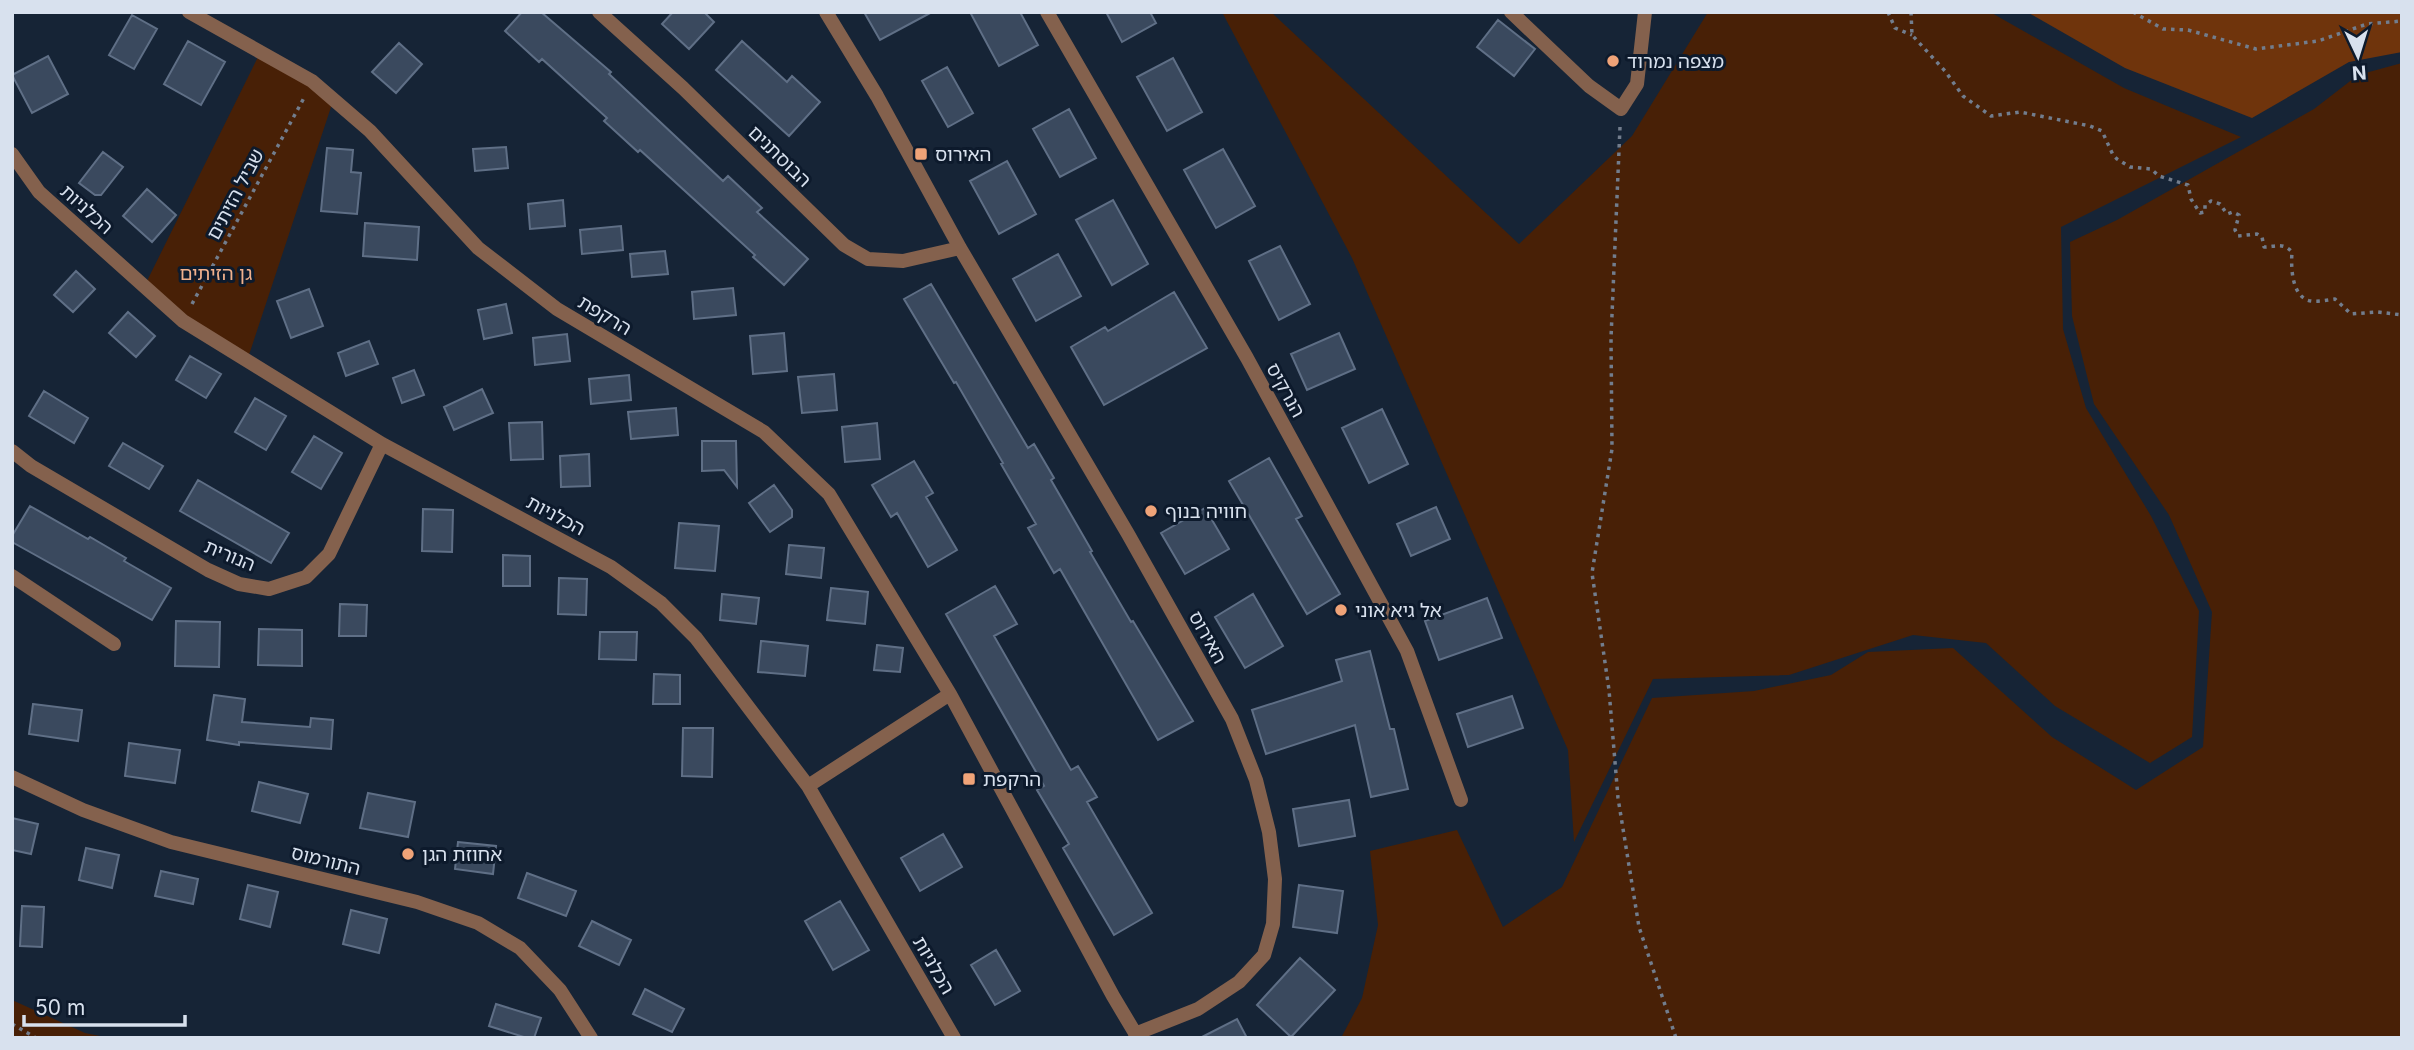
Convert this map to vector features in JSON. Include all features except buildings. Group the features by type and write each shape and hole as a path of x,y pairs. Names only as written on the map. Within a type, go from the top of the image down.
{"street":[{"name":"הרקפת","path":"189,12 312,81 370,131 478,248 557,309 764,432 829,494 950,694 1136,1036"},
{"name":"הבוסתנים","path":"599,12 682,88 844,245 868,259 903,261 960,248"},
{"name":"האירוס","path":"826,12 877,96 960,248 1128,534 1232,719 1256,780 1269,832 1275,879 1273,924 1264,955 1239,982 1198,1009 1136,1036"},
{"name":"הנרקיס","path":"1047,12 1247,358 1407,651 1461,800"},
{"path":"1511,12 1589,86 1621,109 1637,84 1645,12"},
{"name":"הכלניות","path":"12,154 39,192 183,321 382,444 611,567 661,603 696,638 808,786 954,1038"},
{"name":"הנורית","path":"12,452 31,466 208,570 239,584 269,589 306,577 329,554 382,444"},
{"path":"12,576 114,644"},
{"path":"808,786 950,694"},
{"name":"התורמוס","path":"12,777 83,810 170,842 417,902 478,923 520,948 560,990 591,1038"}],"path":[{"path":"1888,12 1895,27 1912,35 1945,71 1963,96 1991,116 2020,112 2090,126 2102,131 2113,155 2130,167 2151,169 2159,176 2188,185 2191,200 2200,213 2205,212 2205,205 2211,201 2220,204 2227,214 2233,212 2239,215 2235,230 2238,236 2257,234 2262,237 2264,247 2288,247 2292,252 2291,272 2301,296 2308,301 2335,299 2351,314 2378,312 2402,315"},
{"path":"1911,12 1912,35"},
{"path":"2133,12 2163,29 2188,30 2256,50 2318,41 2367,24 2402,21"},
{"name":"שביל הזיתים","path":"183,321 312,81"},
{"path":"1621,109 1611,338 1612,449 1592,573 1609,690 1618,798 1639,927 1675,1038"},
{"path":"12,1024 36,1038"}],"green space":[{"path":"1222,12 1271,12 1519,244 1632,136 1708,12 1990,12 2124,88 2241,137 2061,227 2063,329 2086,408 2151,516 2199,611 2192,737 2150,763 2055,706 1986,643 1913,635 1789,675 1653,679 1574,842 1568,750 1352,258"},
{"name":"גן הזיתים","path":"261,51 334,98 247,361 144,287"},
{"path":"2402,63 2402,1038 1341,1038 1362,998 1378,925 1370,851 1457,830 1503,927 1562,887 1652,698 1754,691 1831,675 1868,652 1953,648 2052,737 2136,790 2203,747 2212,612 2169,515 2094,404 2072,316 2070,242 2117,220 2314,109 2358,75"},
{"path":"12,1000 85,1033 110,1038 12,1038"}],"shaded area":[{"path":"2027,12 2402,12 2402,52 2349,62 2252,118 2125,68"}],"place":[{"name":"מצפה נמרוד","path":"1613,61"},
{"name":"האירוס","path":"921,154"},
{"name":"חוויה בנוף","path":"1151,511"},
{"name":"אל גיא אוני","path":"1341,610"},
{"name":"הרקפת","path":"969,779"},
{"name":"אחוזת הגן","path":"408,854"}]}
